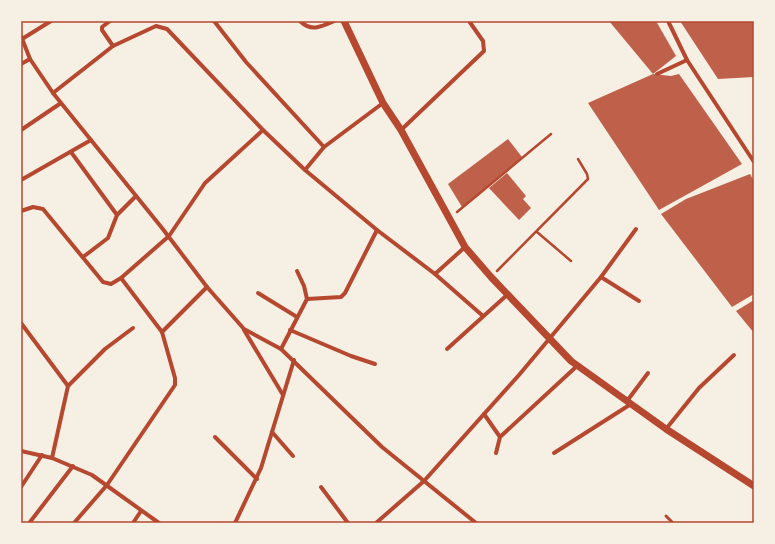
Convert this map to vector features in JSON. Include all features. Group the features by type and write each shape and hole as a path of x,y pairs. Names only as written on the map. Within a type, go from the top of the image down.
{"street":[{"path":"51,21 21,37 30,59 53,93 244,330 283,395"},
{"path":"110,21 102,27 102,30 114,46"},
{"path":"214,21 246,62 324,147"},
{"path":"300,21 308,28 334,21"},
{"path":"344,21 383,103 401,130 465,247 491,277 577,366 666,429 754,486"},
{"path":"401,130 484,51 483,41 469,21"},
{"path":"668,21 687,60 754,162"},
{"path":"53,93 114,46 156,26 167,29 263,130 305,170 377,230 435,274 483,316"},
{"path":"21,64 30,59"},
{"path":"657,74 687,60"},
{"path":"21,130 61,103"},
{"path":"305,170 324,147 383,103"},
{"path":"21,211 33,207 43,209 103,282 111,284 121,278 168,236 205,183 216,171 263,130"},
{"path":"21,180 91,140"},
{"path":"71,152 117,215"},
{"path":"83,257 106,241 117,215 136,196"},
{"path":"376,523 424,481 484,414 601,277 636,229"},
{"path":"307,299 343,296 377,230"},
{"path":"435,274 465,247"},
{"path":"281,348 307,299 304,286 297,271"},
{"path":"601,277 639,301"},
{"path":"74,523 107,485 175,385 175,378 162,332 121,278"},
{"path":"162,332 207,286"},
{"path":"258,293 297,317"},
{"path":"447,349 507,294"},
{"path":"21,323 68,386"},
{"path":"52,458 68,386 105,349 133,328"},
{"path":"244,330 281,348 382,447 476,523"},
{"path":"290,330 351,356 375,364"},
{"path":"666,429 699,388 734,355"},
{"path":"235,523 257,479 294,360"},
{"path":"496,453 500,437 577,366"},
{"path":"554,453 629,402 648,373"},
{"path":"484,414 500,437"},
{"path":"272,432 293,456"},
{"path":"215,437 257,479"},
{"path":"21,451 52,458 92,475 159,523"},
{"path":"21,487 42,455"},
{"path":"30,522 73,466"},
{"path":"321,487 348,523"},
{"path":"133,523 142,511"}],"lane":[{"path":"666,516 673,523"}],"path":[{"path":"449,219 551,134"},
{"path":"491,277 588,179 587,174 578,159"},
{"path":"537,232 571,261"}],"building":[{"path":"609,21 656,21 676,56 653,74"},
{"path":"680,21 754,21 754,77 718,79"},
{"path":"653,74 671,76 679,74 742,164 659,210 588,103"},
{"path":"508,139 522,157 462,207 448,184"},
{"path":"507,173 526,196 523,199 531,208 519,220 489,188"},
{"path":"750,174 754,181 754,294 732,307 661,214 686,199"},
{"path":"754,300 754,333 736,311"}]}
